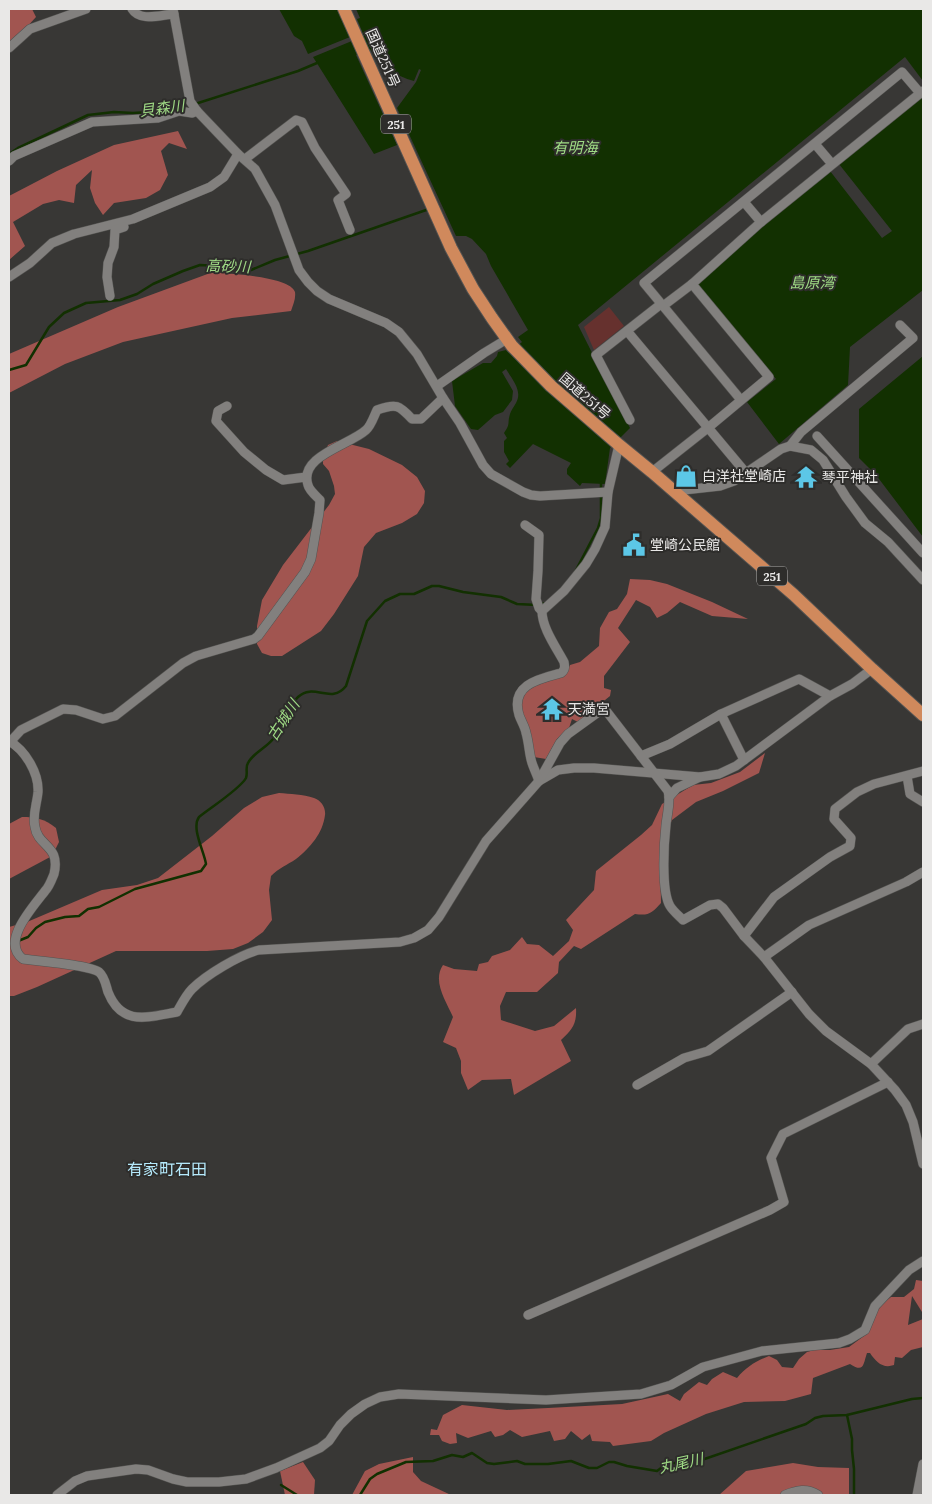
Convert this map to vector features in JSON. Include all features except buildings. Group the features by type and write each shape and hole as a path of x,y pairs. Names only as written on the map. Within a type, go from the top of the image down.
{"highway":[{"name":"国道251号","path":"344,9 438,220 473,289 510,342 551,386 794,595 923,715"}],"street":[{"path":"9,48 30,29 86,9"},
{"path":"132,9 136,14 146,17 173,11 187,87 195,108 256,169 275,205 299,270 317,291 338,304 386,323 399,332 417,354 460,423 483,465 491,474 531,495 605,492"},
{"path":"630,420 596,355 662,305 692,284 761,222 922,92 902,72 644,283 662,305 741,400"},
{"path":"9,161 14,156 92,122 158,118 179,111 192,113 195,108"},
{"path":"9,277 30,263 52,243 74,234 134,219 210,187 224,177 242,156 296,120 302,122 315,148 346,194 338,200 350,230"},
{"path":"815,144 832,164"},
{"path":"744,202 761,222"},
{"path":"110,296 107,270 114,247 115,230 129,225 134,219"},
{"path":"652,472 769,377 692,284"},
{"path":"790,446 801,432 913,338 900,325"},
{"path":"627,331 746,473"},
{"path":"437,386 484,353 510,342"},
{"path":"443,398 421,419 412,419 403,409 396,406 388,406 377,410 367,429 320,456 308,468 306,477 308,486 320,500 320,513 311,559 305,572 258,636 254,639 196,656 183,663 116,716 102,719 76,710 63,709 22,730 10,741 23,752 36,775 38,793 34,826 36,833 53,852 55,861 54,874 47,889 20,921 13,933 10,942 12,950 17,956 23,958 87,968 99,972 104,979 112,1000 130,1016 138,1018 177,1012 191,990 238,958 259,950 400,942 414,938 428,930 440,917 486,841 539,781 560,743 568,734 604,708 668,791 664,857 666,891 670,906 683,920 710,905 718,904 723,908 809,1014 826,1031 871,1064 906,1105 913,1122 923,1164"},
{"path":"227,406 218,411 216,421 244,452 266,470 283,480 306,477"},
{"path":"817,436 923,553"},
{"path":"539,607 564,591 586,564 595,549 605,527 605,492 615,441"},
{"path":"675,491 720,486 734,481 781,449 790,446 812,450 823,460 865,523 888,542 923,580"},
{"path":"525,526 538,535 539,607 546,628 565,665 564,671 530,684 523,689 517,698 519,714 529,744 531,762 539,781"},
{"path":"539,781 558,770 574,768 700,777 719,774 736,766 830,696 852,684 872,669"},
{"path":"641,756 670,744 721,714 799,679 830,696"},
{"path":"721,714 744,760"},
{"path":"744,936 774,897 850,846 851,838 834,819 835,810 858,792 874,784 923,771"},
{"path":"907,776 910,794 923,802"},
{"path":"669,797 677,788 700,777"},
{"path":"764,957 809,926 906,882 923,872"},
{"path":"637,1085 684,1058 708,1051 792,992"},
{"path":"871,1064 908,1029 923,1024"},
{"path":"528,1315 770,1210 784,1202 771,1158 783,1134 888,1082"},
{"path":"57,1495 75,1480 87,1476 136,1469 148,1470 187,1482 219,1482 246,1479 320,1448 351,1414 380,1396 399,1394 546,1400 642,1394 671,1385 703,1367 762,1351 839,1343 865,1330 875,1306 909,1270 923,1261"},
{"path":"917,1495 923,1464"},
{"path":"785,1495 802,1490 818,1495"}],"shaded area":[{"path":"9,9 32,9 36,17 9,44"},
{"path":"178,131 187,149 169,143 161,151 168,175 160,190 146,198 114,203 103,215 95,203 90,188 92,170 76,185 74,203 59,200 43,204 13,222 25,246 9,260 9,196 57,171 114,145"},
{"path":"213,272 282,282 291,287 295,292 291,311 232,318 123,342 65,364 9,393 9,354 118,307"},
{"path":"609,307 624,326 594,350 584,327"},
{"path":"337,441 369,449 402,465 417,477 425,491 424,503 417,514 402,523 376,533 364,547 358,576 321,631 282,656 271,656 262,653 257,644 257,626 262,600 283,565 329,505 335,494 329,471 323,464 323,458 328,445"},
{"path":"630,579 650,580 667,584 748,619 712,616 680,602 667,613 657,618 650,607 636,600 618,628 630,642 604,676 604,688 611,690 610,696 578,722 572,719 569,728 557,739 546,759 534,757 522,714 522,697 525,691 538,683 565,675 570,665 580,662 599,646 600,628 609,612 617,609 627,594"},
{"path":"765,753 759,773 696,802 672,820 660,848 661,903 655,909 644,915 635,914 581,949 574,946 559,962 558,973 537,992 506,992 500,1006 501,1020 535,1031 554,1026 576,1008 576,1018 573,1026 561,1040 571,1061 514,1095 511,1079 482,1080 468,1090 461,1073 461,1061 456,1048 443,1042 453,1017 439,984 440,971 443,965 454,969 477,971 479,964 488,962 492,956 510,950 522,937 527,944 539,945 553,956 569,941 573,930 566,920 594,890 596,871 652,825 662,804 693,785 711,783 740,772"},
{"path":"279,793 317,799 324,807 325,815 322,828 311,845 296,859 271,876 269,890 272,920 263,932 248,943 233,949 207,951 116,951 37,987 14,996 9,996 9,927 27,922 102,890 137,885 158,878 212,836 244,808 262,797"},
{"path":"22,817 32,817 48,822 56,828 59,842 52,856 9,879 9,824"},
{"path":"916,1280 923,1281 923,1311 912,1296 908,1325 923,1319 923,1347 911,1350 902,1358 895,1357 894,1365 890,1366 880,1364 870,1353 867,1353 864,1364 860,1368 850,1364 813,1378 811,1394 785,1401 744,1402 706,1414 651,1441 613,1446 610,1442 592,1441 590,1434 582,1440 571,1431 565,1439 554,1441 550,1431 522,1437 510,1430 503,1435 495,1437 491,1431 468,1438 456,1433 457,1443 450,1444 442,1441 439,1435 430,1435 431,1429 437,1430 443,1415 462,1405 507,1410 548,1408 622,1404 668,1394 680,1401 684,1394 699,1382 707,1385 712,1379 723,1372 737,1378 751,1365 769,1356 777,1360 782,1367 793,1368 807,1352 849,1347 868,1333 878,1307 891,1297 904,1297 914,1289"},
{"path":"413,1457 413,1472 421,1481 451,1495 352,1495 365,1471 379,1464"},
{"path":"303,1462 315,1480 314,1495 285,1495 280,1471"},
{"path":"793,1463 818,1467 849,1468 849,1495 719,1495 746,1471"}],"water":[{"path":"279,9 338,9 350,37 308,54 302,41 294,36"},
{"name":"有明海","path":"356,9 923,9 923,81 905,57 578,325 630,428 610,448 605,484 582,483 580,486 567,474 567,469 571,463 533,444 510,468 506,464 509,461 504,452 504,441 507,438 504,433 510,413 518,399 518,394 516,385 506,369 502,372 513,391 512,400 503,412 495,415 478,430 471,429 455,406 452,381 483,363 491,363 498,352 506,350 509,353 522,342 518,337 528,330 486,254 472,239 466,236 456,236 397,108 416,82 421,70 419,69 414,81 389,70 370,49 356,55 397,145 374,154 313,57 364,36 357,19 360,18"},
{"name":"島原湾","path":"923,96 923,290 850,347 848,385 779,444 747,402 776,379 697,283 730,253 830,171 882,238 892,231 839,164"},
{"path":"923,356 923,537 876,475 859,458 859,409"}],"waterway":[{"name":"貝森川","path":"195,104 298,71 317,63"},
{"name":"貝森川","path":"9,154 88,115 114,112 165,111"},
{"name":"高砂川","path":"9,370 26,365 49,327 64,313 86,303 120,300 200,265 251,270 275,260 308,251 429,209"},
{"name":"古城川","path":"575,572 598,528 601,518 601,483"},
{"name":"古城川","path":"18,941 28,937 45,922 79,916 88,909 99,907 135,889 201,871 206,864 196,827 199,817 243,782 246,778 247,765 250,759 273,739 290,707 298,697 310,692 334,694 346,686 367,621 385,601 400,594 414,594 432,586 439,586 463,592 501,597 517,604 537,605 546,603"},
{"name":"丸尾川","path":"360,1495 370,1479 377,1474 406,1462 433,1461 452,1455 463,1457 472,1453 487,1463 494,1464 517,1461 525,1464 571,1461 589,1468 597,1468 609,1462 614,1462 657,1471 670,1464 693,1463 806,1424 815,1418 847,1415 923,1398"},
{"path":"847,1415 852,1439 854,1495"},
{"name":"丸尾川","path":"281,1485 297,1495"}],"place":[{"name":"白洋社堂崎店","path":"686,476"},
{"name":"琴平神社","path":"806,477"},
{"name":"堂崎公民館","path":"634,545"},
{"name":"天満宮","path":"552,709"}],"district":[{"name":"有家町石田","path":"167,1169"}]}
